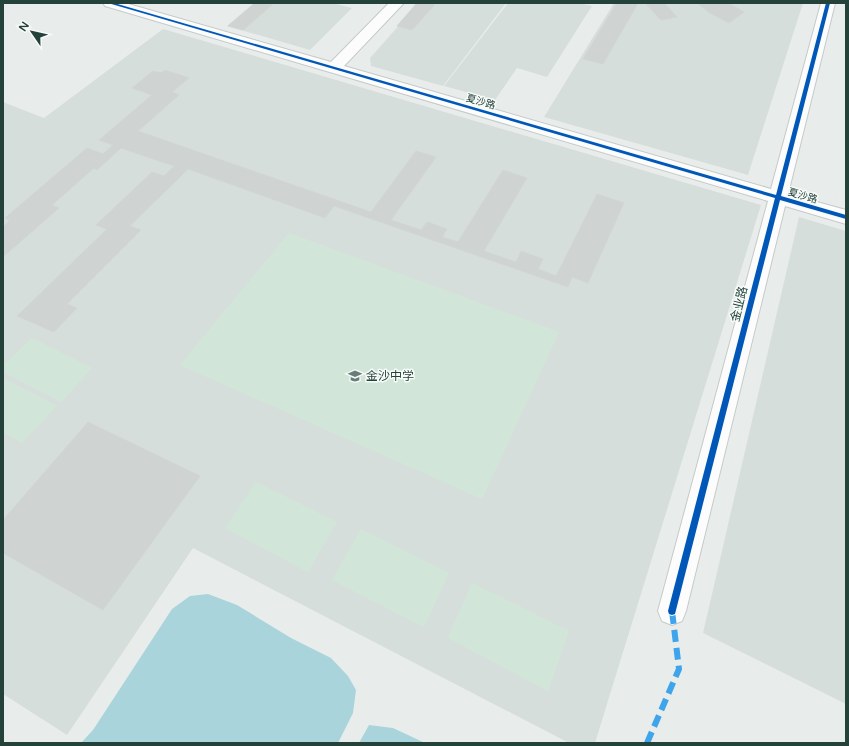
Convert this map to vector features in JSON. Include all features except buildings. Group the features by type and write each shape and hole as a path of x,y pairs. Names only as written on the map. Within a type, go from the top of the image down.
{"street":[{"name":"夏沙路","path":"110,3 846,217"},
{"path":"334,68 397,3"},
{"name":"金业路","path":"672,611 828,3"}],"shaded area":[{"path":"254,3 332,3 352,8 310,50 227,26"},
{"path":"419,3 506,3 443,86 371,66 370,58"},
{"path":"508,3 580,3 592,6 547,77 517,68 495,100 444,86"},
{"path":"614,3 803,3 748,175 544,117"},
{"name":"金沙中学","path":"163,29 761,205 595,743 569,743 193,548 67,735 3,694 3,102 44,118"},
{"path":"799,217 846,231 846,704 703,633"}],"green space":[{"path":"289,233 559,332 482,499 180,365"},
{"path":"32,338 92,368 61,402 3,372 3,365"},
{"path":"3,378 57,406 22,443 3,432"},
{"path":"256,482 337,522 308,572 225,528"},
{"path":"361,529 449,573 424,627 332,580"},
{"path":"472,583 569,631 548,691 448,638"}],"water":[{"path":"208,594 237,605 291,638 331,658 348,676 356,690 353,713 338,743 81,743 93,730 172,609 190,596"},
{"path":"369,725 393,728 425,743 359,743"}],"marked path":[{"path":"647,743 679,669 672,611"}],"cycle path":[{"path":"110,3 846,217"},
{"path":"672,611 828,3"}],"place":[{"name":"金沙中学","path":"355,376"}]}
